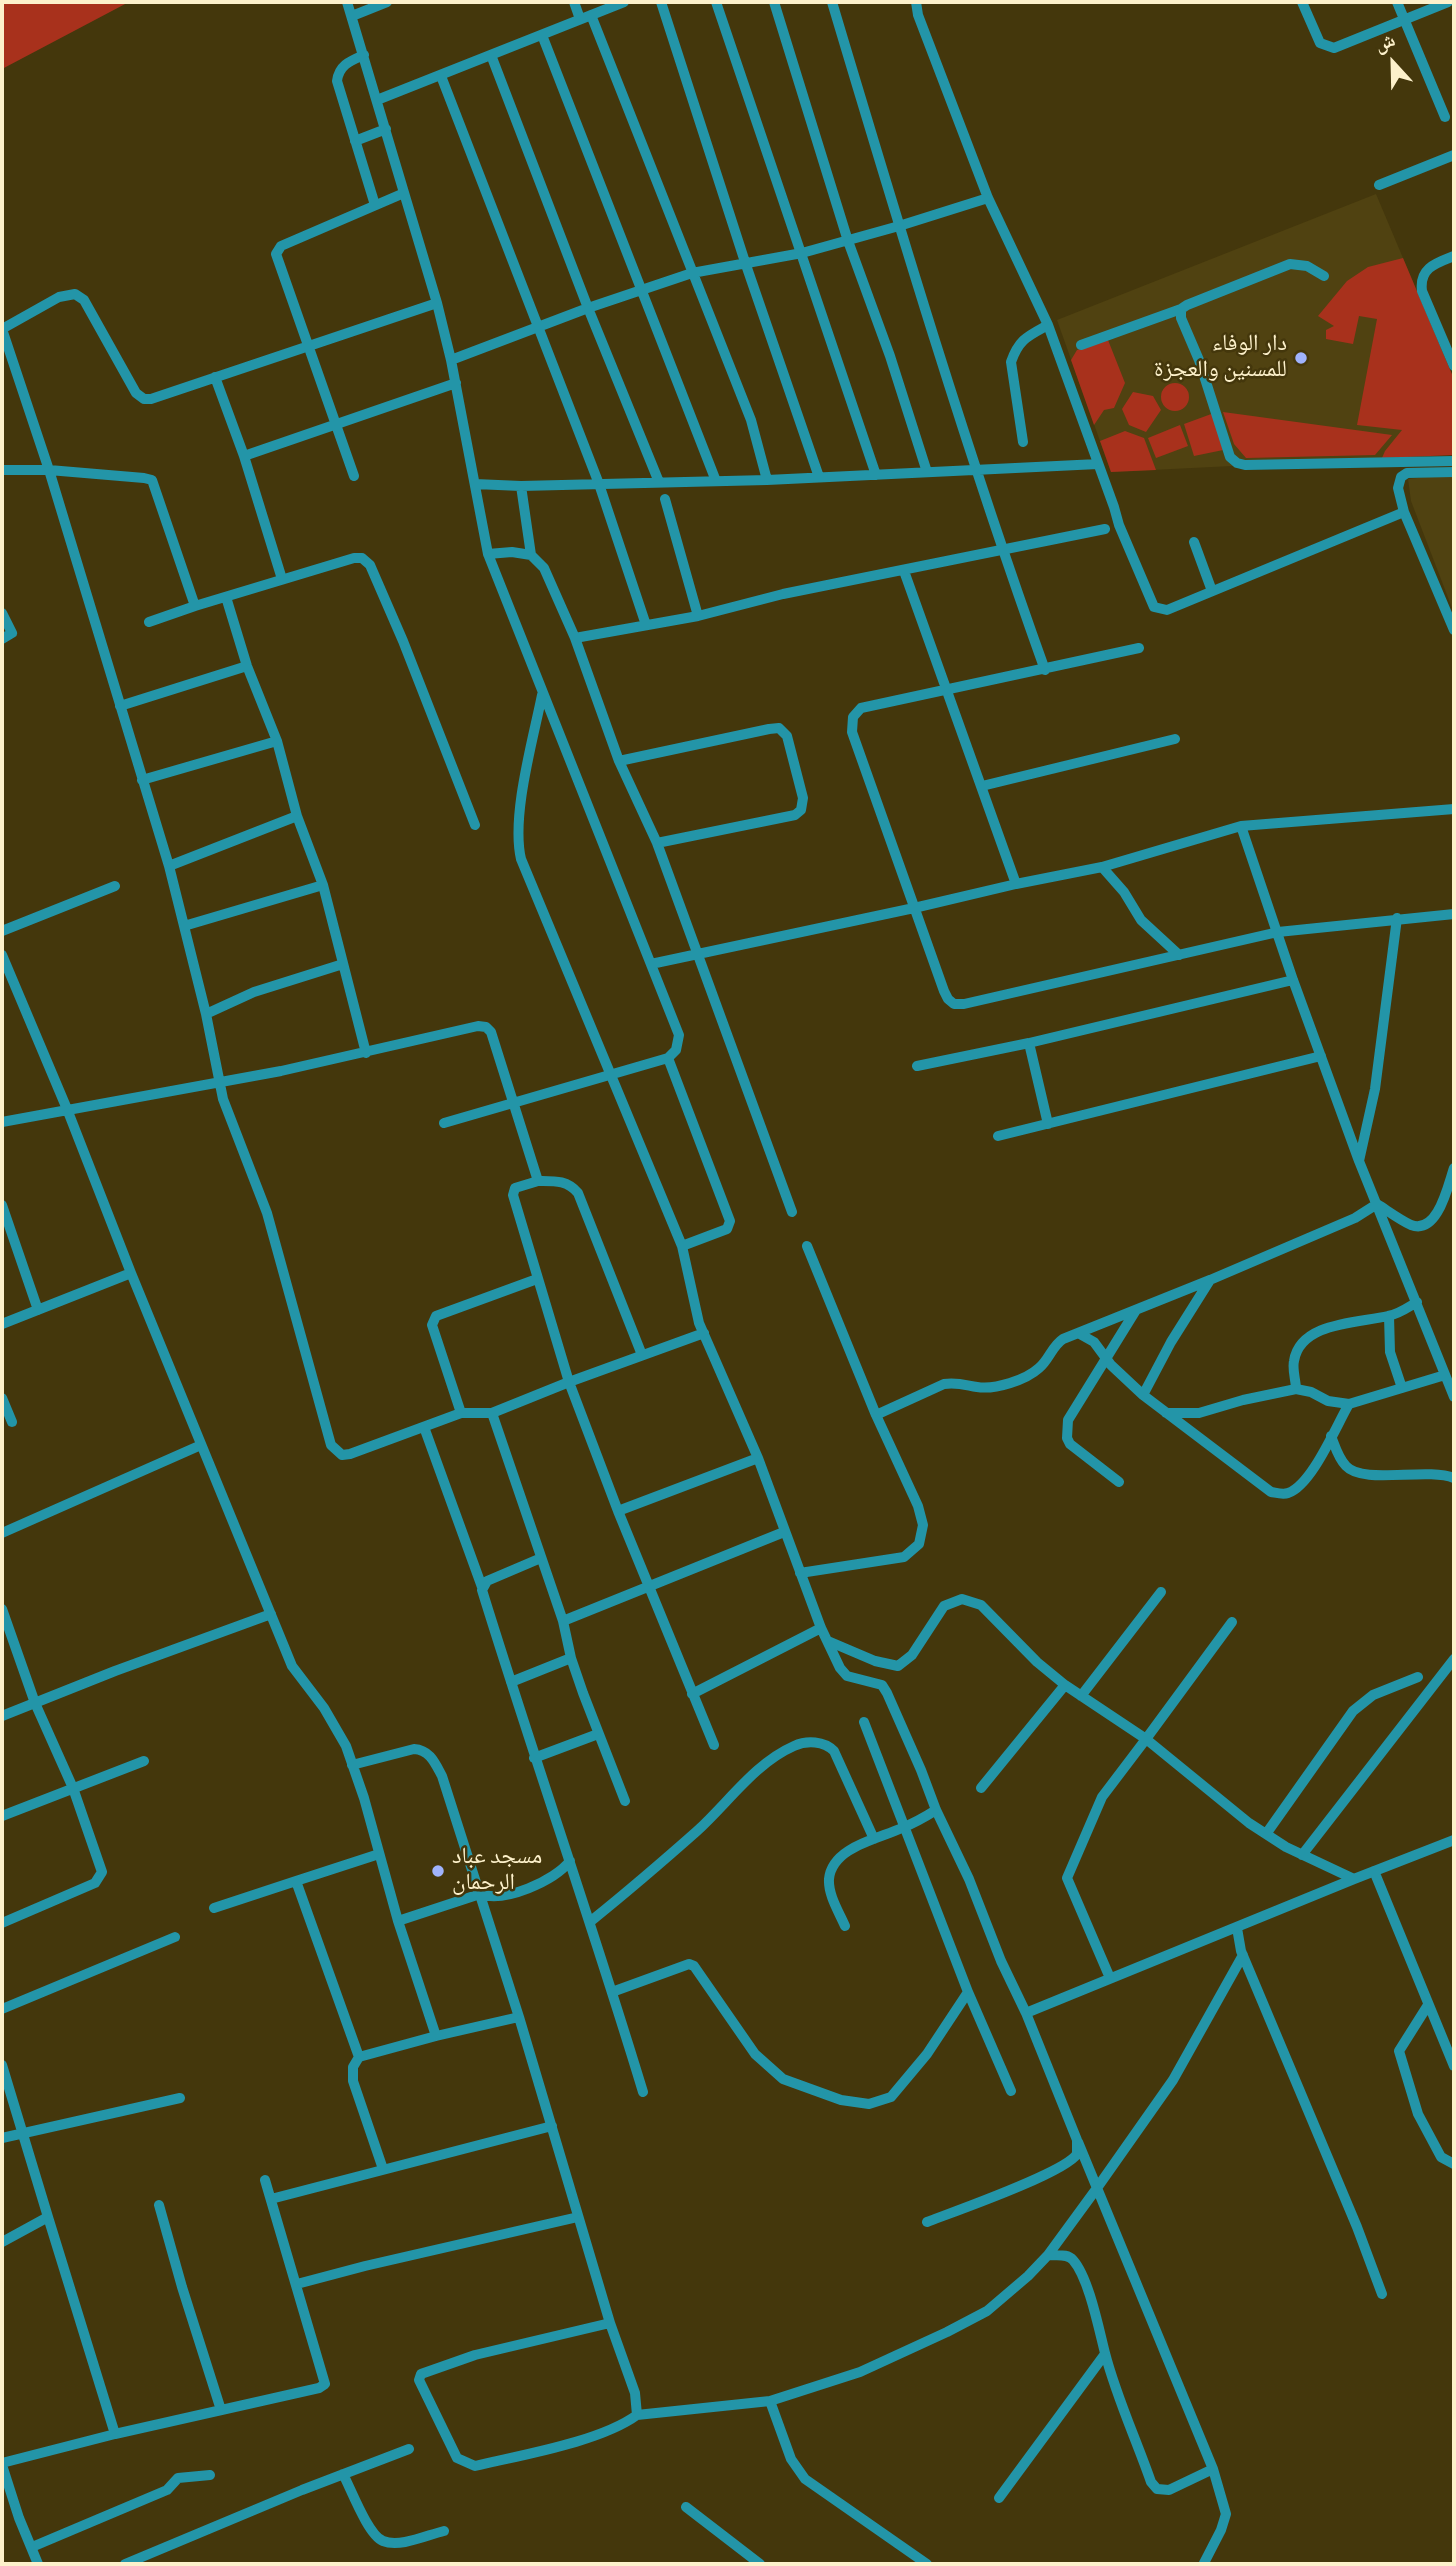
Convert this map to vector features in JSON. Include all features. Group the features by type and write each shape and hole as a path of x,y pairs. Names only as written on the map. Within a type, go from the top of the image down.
{"street":[{"path":"347,2 437,303 456,383 488,554 679,1035 678,1046 668,1058 444,1123"},
{"path":"352,16 387,2"},
{"path":"575,2 580,19"},
{"path":"377,100 624,2"},
{"path":"661,2 745,262 819,478"},
{"path":"716,2 876,475"},
{"path":"774,2 848,241 890,356 927,472"},
{"path":"832,2 899,226 1002,551 1045,670"},
{"path":"916,2 918,15 988,198 1048,325 1119,525 1154,607 1167,610 1404,512"},
{"path":"1302,2 1318,40 1330,48 1448,2"},
{"path":"1397,2 1445,117"},
{"path":"591,15 751,420 767,480"},
{"path":"542,35 716,481"},
{"path":"364,55 344,65 337,76 375,205"},
{"path":"491,55 588,308 659,482"},
{"path":"441,76 598,484 646,625"},
{"path":"355,141 386,129"},
{"path":"1379,184 1454,155"},
{"path":"354,476 277,257 277,250 404,192"},
{"path":"451,360 588,308 692,273 802,253 988,198"},
{"path":"1454,256 1431,265 1423,273 1421,283 1454,366"},
{"path":"1081,345 1181,309 1290,264 1307,266 1324,276"},
{"path":"437,303 151,398 139,397 84,300 75,294 59,297 2,329 49,471 169,866 206,1014 223,1099 267,1213 331,1445 342,1455 350,1454 461,1413 492,1413 704,1333"},
{"path":"1181,309 1181,318 1199,360 1230,457 1237,463 1454,461"},
{"path":"1023,442 1011,362 1022,340 1048,325"},
{"path":"215,377 244,456 282,579"},
{"path":"244,456 456,383"},
{"path":"475,484 522,486 767,480 1098,464"},
{"path":"2,470 49,471 152,480 195,606"},
{"path":"1454,472 1413,472 1401,477 1398,488 1404,512 1454,630"},
{"path":"522,486 531,555"},
{"path":"665,499 698,616"},
{"path":"576,638 698,616 783,594 1105,529"},
{"path":"1194,541 1212,592"},
{"path":"488,554 512,552 531,555 544,568 576,638 619,761 657,843 792,1212"},
{"path":"149,622 282,579 362,558 370,565 403,640 475,825"},
{"path":"904,571 1016,884"},
{"path":"226,597 247,666 277,741 297,816 323,886 366,1053"},
{"path":"2,612 12,633 2,639"},
{"path":"1139,648 861,708 853,717 852,732 948,999 954,1004 964,1004 1278,932 1454,914"},
{"path":"120,706 247,666"},
{"path":"542,695 518,820 521,859 682,1246 695,1310 758,1458 821,1628 846,1676 881,1685 884,1689 917,1760 936,1810 969,1878 1001,1961 1027,2013 1213,2469 1226,2514 1222,2530 1204,2563"},
{"path":"619,761 769,729 779,728 787,736 803,799 801,810 795,815 657,843"},
{"path":"982,786 1175,738"},
{"path":"142,780 277,741"},
{"path":"651,964 1102,867 1241,826 1454,809"},
{"path":"169,866 297,816"},
{"path":"1241,826 1293,980 1359,1161 1454,1397"},
{"path":"1102,867 1124,892 1141,920 1179,955"},
{"path":"2,931 115,886"},
{"path":"184,926 323,886"},
{"path":"1359,1161 1379,1066 1397,918"},
{"path":"2,955 292,1666 346,1746 398,1921 436,2036"},
{"path":"206,1014 254,992 343,964"},
{"path":"917,1066 1029,1043 1293,980"},
{"path":"2,1122 366,1053 478,1026 486,1027 494,1037 538,1181"},
{"path":"1029,1043 1048,1124"},
{"path":"998,1136 1321,1056"},
{"path":"668,1058 730,1221 729,1227 724,1231 682,1246"},
{"path":"1377,1204 1413,1226 1426,1224 1437,1214 1454,1168"},
{"path":"642,1356 578,1193 563,1181 538,1181 515,1188 513,1195 569,1382 618,1511 714,1745"},
{"path":"876,1415 944,1384 955,1382 990,1388 1005,1385 1038,1370 1058,1342 1355,1218 1377,1204"},
{"path":"2,1205 38,1310"},
{"path":"800,1573 904,1558 919,1544 923,1525 918,1506 876,1415 807,1246"},
{"path":"2,1324 131,1273"},
{"path":"461,1413 432,1325 436,1316 537,1279"},
{"path":"1143,1395 1171,1342 1210,1280"},
{"path":"1296,1389 1293,1362 1305,1342 1317,1332 1333,1326 1389,1316 1417,1302"},
{"path":"1119,1482 1070,1444 1067,1438 1068,1420 1136,1310"},
{"path":"1389,1316 1390,1352 1402,1388"},
{"path":"1078,1333 1094,1342 1111,1365 1143,1395 1272,1492 1288,1493 1299,1487 1310,1474 1349,1404"},
{"path":"1166,1413 1199,1413 1296,1389 1311,1392 1328,1401 1349,1404 1445,1375"},
{"path":"2,1398 12,1422"},
{"path":"492,1413 563,1621 571,1658 625,1801"},
{"path":"424,1427 482,1587 534,1758 591,1921 643,2092"},
{"path":"1331,1436 1339,1457 1346,1467 1355,1473 1441,1473 1454,1478"},
{"path":"2,1533 201,1445"},
{"path":"618,1511 758,1458"},
{"path":"563,1621 784,1532"},
{"path":"482,1587 487,1581 541,1558"},
{"path":"1081,1696 1161,1592"},
{"path":"828,1641 875,1661 898,1666 912,1655 944,1606 962,1599 981,1605 1037,1662 1065,1685 1146,1739 1234,1813 1302,1855 1354,1879"},
{"path":"2,1609 35,1703 73,1788 101,1865 99,1878 95,1883 2,1923"},
{"path":"2,1716 271,1614"},
{"path":"1110,1978 1066,1878 1102,1797 1232,1622"},
{"path":"692,1693 821,1628"},
{"path":"510,1682 571,1658"},
{"path":"1302,1855 1454,1659"},
{"path":"1266,1834 1353,1711 1373,1695 1418,1677"},
{"path":"981,1788 1065,1685"},
{"path":"864,1721 968,1992 1011,2091"},
{"path":"534,1758 598,1734"},
{"path":"591,1921 698,1830 758,1770 795,1745 825,1744 834,1751 874,1839"},
{"path":"352,1765 414,1749 422,1750 433,1759 442,1776 519,2017 610,2323 635,2393 637,2414"},
{"path":"2,1816 144,1761"},
{"path":"845,1926 830,1888 831,1873 849,1850 904,1828 936,1810"},
{"path":"1027,2013 1454,1840"},
{"path":"214,1908 379,1854"},
{"path":"398,1921 480,1894 490,1898 539,1884 564,1869 570,1861"},
{"path":"1374,1871 1454,2066"},
{"path":"296,1881 359,2057"},
{"path":"1237,1928 1243,1955 1357,2227 1382,2294"},
{"path":"2,2009 175,1937"},
{"path":"610,2323 459,2360 421,2374 419,2380 457,2458 475,2466 596,2435 626,2422 637,2414 770,2401 860,2372 973,2319 1007,2296 1048,2255 1173,2080 1243,1955"},
{"path":"612,1992 689,1964 694,1966 755,2054 783,2079 841,2100 869,2104 891,2098 927,2054 968,1992"},
{"path":"1428,2005 1399,2051 1418,2114 1441,2157 1454,2164"},
{"path":"383,2169 353,2081 353,2067 359,2057 519,2017"},
{"path":"2,2065 115,2434"},
{"path":"2,2138 180,2098"},
{"path":"271,2199 552,2126"},
{"path":"927,2221 1003,2193 1067,2164 1077,2154 1077,2140"},
{"path":"36,2564 32,2547 12,2500 2,2464 115,2434 319,2388 325,2384 265,2180"},
{"path":"159,2205 181,2287 221,2410"},
{"path":"2,2242 48,2217"},
{"path":"297,2284 578,2217"},
{"path":"1048,2255 1068,2256 1074,2261 1092,2305 1105,2354 1151,2482 1157,2489 1169,2490 1213,2469"},
{"path":"999,2498 1105,2354"},
{"path":"770,2401 790,2459 805,2479 927,2564"},
{"path":"125,2564 408,2449"},
{"path":"343,2474 373,2532 383,2541 398,2542 444,2531"},
{"path":"32,2547 167,2490 178,2478 210,2475"},
{"path":"685,2507 760,2564"}],"shaded area":[{"path":"2,2 126,2 127,3 2,69"},
{"path":"1376,194 1454,379 1454,455 1111,472 1057,320"},
{"path":"1403,258 1454,379 1454,455 1382,458 1402,430 1357,425 1377,319 1359,316 1353,344 1326,339 1326,330 1334,326 1318,316 1347,281 1368,267"},
{"path":"1108,340 1125,383 1114,408 1104,410 1094,425 1071,360 1077,350"},
{"path":"1175,383 1185,387 1189,397 1185,407 1175,411 1165,407 1161,397 1165,387"},
{"path":"1133,392 1153,396 1161,410 1146,432 1129,425 1122,409"},
{"path":"1223,412 1392,435 1375,455 1246,458 1234,444"},
{"path":"1214,413 1228,449 1194,456 1184,424"},
{"path":"1180,425 1188,446 1156,458 1148,438"},
{"path":"1125,431 1144,438 1156,470 1111,472 1100,441"},
{"path":"1454,474 1454,613 1411,501 1408,479"}],"place":[{"name":"دار الوفاء للمسنين والعجزة","path":"1301,358"},
{"name":"مسجد عباد الرحمان","path":"438,1871"}]}
